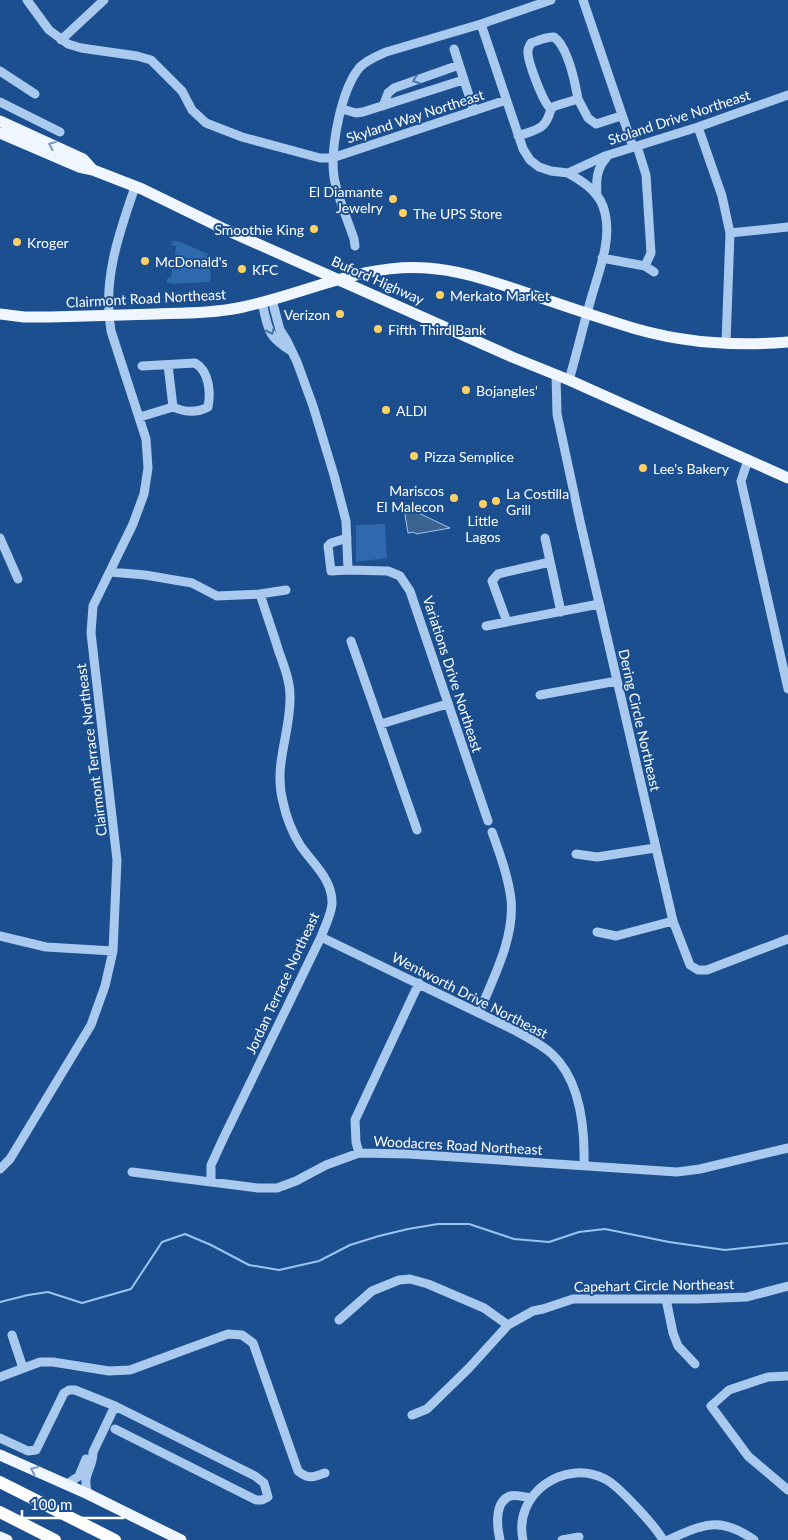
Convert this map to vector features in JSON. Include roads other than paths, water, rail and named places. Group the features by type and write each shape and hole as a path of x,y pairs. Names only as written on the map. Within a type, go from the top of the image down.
{"highway":[{"path":"0,1482 115,1540"},
{"path":"0,1512 55,1540"}],"main road":[{"name":"Buford Highway","path":"0,121 83,159 93,170"},
{"name":"Buford Highway","path":"0,132 79,168 93,170 135,187 222,228 512,357 570,380 788,478"},
{"name":"Clairmont Road Northeast","path":"0,314 37,317 216,311 267,301 362,272 406,267 438,269 474,276 640,330 680,339 742,345 788,342"},
{"path":"0,1455 88,1494 181,1540"},
{"path":"0,1536 7,1540"}],"street":[{"path":"27,0 49,30 61,40 81,48 148,58 182,91 192,110 206,122 242,137 320,158 332,158"},
{"path":"61,40 104,0"},
{"path":"355,246 334,179 332,158 342,109 350,83 360,67 372,58 386,52 481,24 551,0"},
{"path":"582,0 621,116 646,175 651,253 645,266"},
{"path":"481,24 518,136 530,160 539,167 568,173 582,180 597,196 605,213 607,231 602,258 570,380"},
{"path":"518,136 541,129 548,120 550,109 542,95 528,51 531,44 548,37 554,37 560,42 574,78 578,99 588,118 596,124 621,116"},
{"path":"454,49 474,111"},
{"path":"382,106 388,93 394,88 459,65"},
{"path":"0,71 36,94"},
{"path":"342,109 356,113 374,109 463,80"},
{"name":"Stoland Drive Northeast","path":"568,173 608,155 698,127 788,95"},
{"path":"550,109 578,99"},
{"name":"Skyland Way Northeast","path":"332,158 506,100"},
{"path":"0,102 60,132"},
{"path":"698,127 722,196 730,233 726,343"},
{"path":"597,196 597,175 601,164 608,155"},
{"name":"Clairmont Terrace Northeast","path":"0,1169 10,1158 31,1125 91,1025 105,986 113,951 118,860 91,633 93,606 101,586 110,572 133,524 144,494 148,468 146,438 111,331 109,315 108,291 115,251 135,187"},
{"path":"730,233 788,227"},
{"path":"602,258 645,266 654,272"},
{"path":"267,301 270,334 276,342 291,352 313,406 346,521 347,538 348,570 331,570 328,546 331,542 347,538"},
{"path":"140,417 173,407 182,411 202,411 208,407 210,399 206,373 195,363 142,366"},
{"path":"168,365 173,407"},
{"name":"Dering Circle Northeast","path":"556,375 557,414 599,604 673,921 690,965 698,970 707,970 788,939"},
{"path":"748,460 742,481 787,677 788,689"},
{"path":"0,538 18,578"},
{"path":"545,538 561,612"},
{"path":"507,622 492,581 498,574 550,562"},
{"name":"Variations Drive Northeast","path":"348,570 388,571 400,576 410,591 416,604 447,704 488,821"},
{"path":"110,572 145,575 192,583 218,596 260,594 286,590"},
{"name":"Jordan Terrace Northeast","path":"211,1182 211,1165 321,937 332,903 329,888 321,871 300,844 282,801 280,765 290,708 290,694 287,676 260,594"},
{"path":"486,626 599,604"},
{"path":"351,642 417,830"},
{"path":"540,695 617,681"},
{"path":"381,724 447,704"},
{"path":"479,1013 502,958 509,928 511,901 508,880 492,832"},
{"path":"576,854 597,857 655,848"},
{"path":"596,932 616,936 673,921"},
{"path":"0,936 46,947 113,951"},
{"name":"Wentworth Drive Northeast","path":"321,937 479,1013 538,1044 552,1054 570,1080 577,1101 582,1120 584,1166"},
{"path":"360,1153 356,1142 355,1120 419,983"},
{"name":"Woodacres Road Northeast","path":"132,1172 258,1188 277,1188 296,1181 326,1165 360,1153 408,1154 677,1172 700,1170 788,1148"},
{"path":"339,1320 372,1291 399,1280 410,1279 428,1284 484,1308 508,1325"},
{"name":"Capehart Circle Northeast","path":"412,1415 427,1409 469,1368 508,1325 533,1311 573,1299 666,1300 747,1297 788,1286"},
{"path":"666,1300 673,1333 678,1346 696,1364"},
{"path":"0,1377 40,1362 53,1362 109,1371 130,1370 228,1334 242,1335 253,1343 298,1471 304,1477 313,1478 325,1473"},
{"path":"12,1335 23,1368"},
{"path":"788,1376 768,1377 729,1390 711,1406 748,1456 788,1490"},
{"path":"0,1438 28,1451 36,1450 64,1393 69,1390 75,1390 115,1406 255,1476 264,1484 268,1497 256,1500 115,1430"},
{"path":"88,1494 84,1485 86,1471 115,1406"},
{"path":"66,1485 86,1471"},
{"path":"523,1540 522,1519 530,1498 542,1486 561,1477 578,1474 588,1474 606,1479 653,1525 663,1540"},
{"path":"500,1540 497,1521 505,1500 511,1496 530,1498"},
{"path":"668,1540 698,1528 715,1524 741,1531 754,1540"},
{"path":"562,1540 579,1537"}],"waterway":[{"path":"0,1302 48,1292 82,1303 131,1289 162,1242 185,1234 249,1265 279,1270 319,1261 350,1245 379,1236 438,1224 469,1224 514,1239 549,1242 579,1232 605,1229 669,1242 725,1250 788,1243"}],"place":[{"name":"El Diamante Jewelry","path":"393,199"},
{"name":"The UPS Store","path":"403,213"},
{"name":"Smoothie King","path":"314,229"},
{"name":"Kroger","path":"17,242"},
{"name":"McDonald's","path":"145,261"},
{"name":"KFC","path":"242,269"},
{"name":"Merkato Market","path":"440,295"},
{"name":"Verizon","path":"340,314"},
{"name":"Fifth Third Bank","path":"378,329"},
{"name":"Bojangles'","path":"466,390"},
{"name":"ALDI","path":"386,410"},
{"name":"Pizza Semplice","path":"414,456"},
{"name":"Lee's Bakery","path":"643,468"},
{"name":"Mariscos El Malecon","path":"454,498"},
{"name":"La Costilla Grill","path":"496,501"},
{"name":"Little Lagos","path":"483,504"}]}
